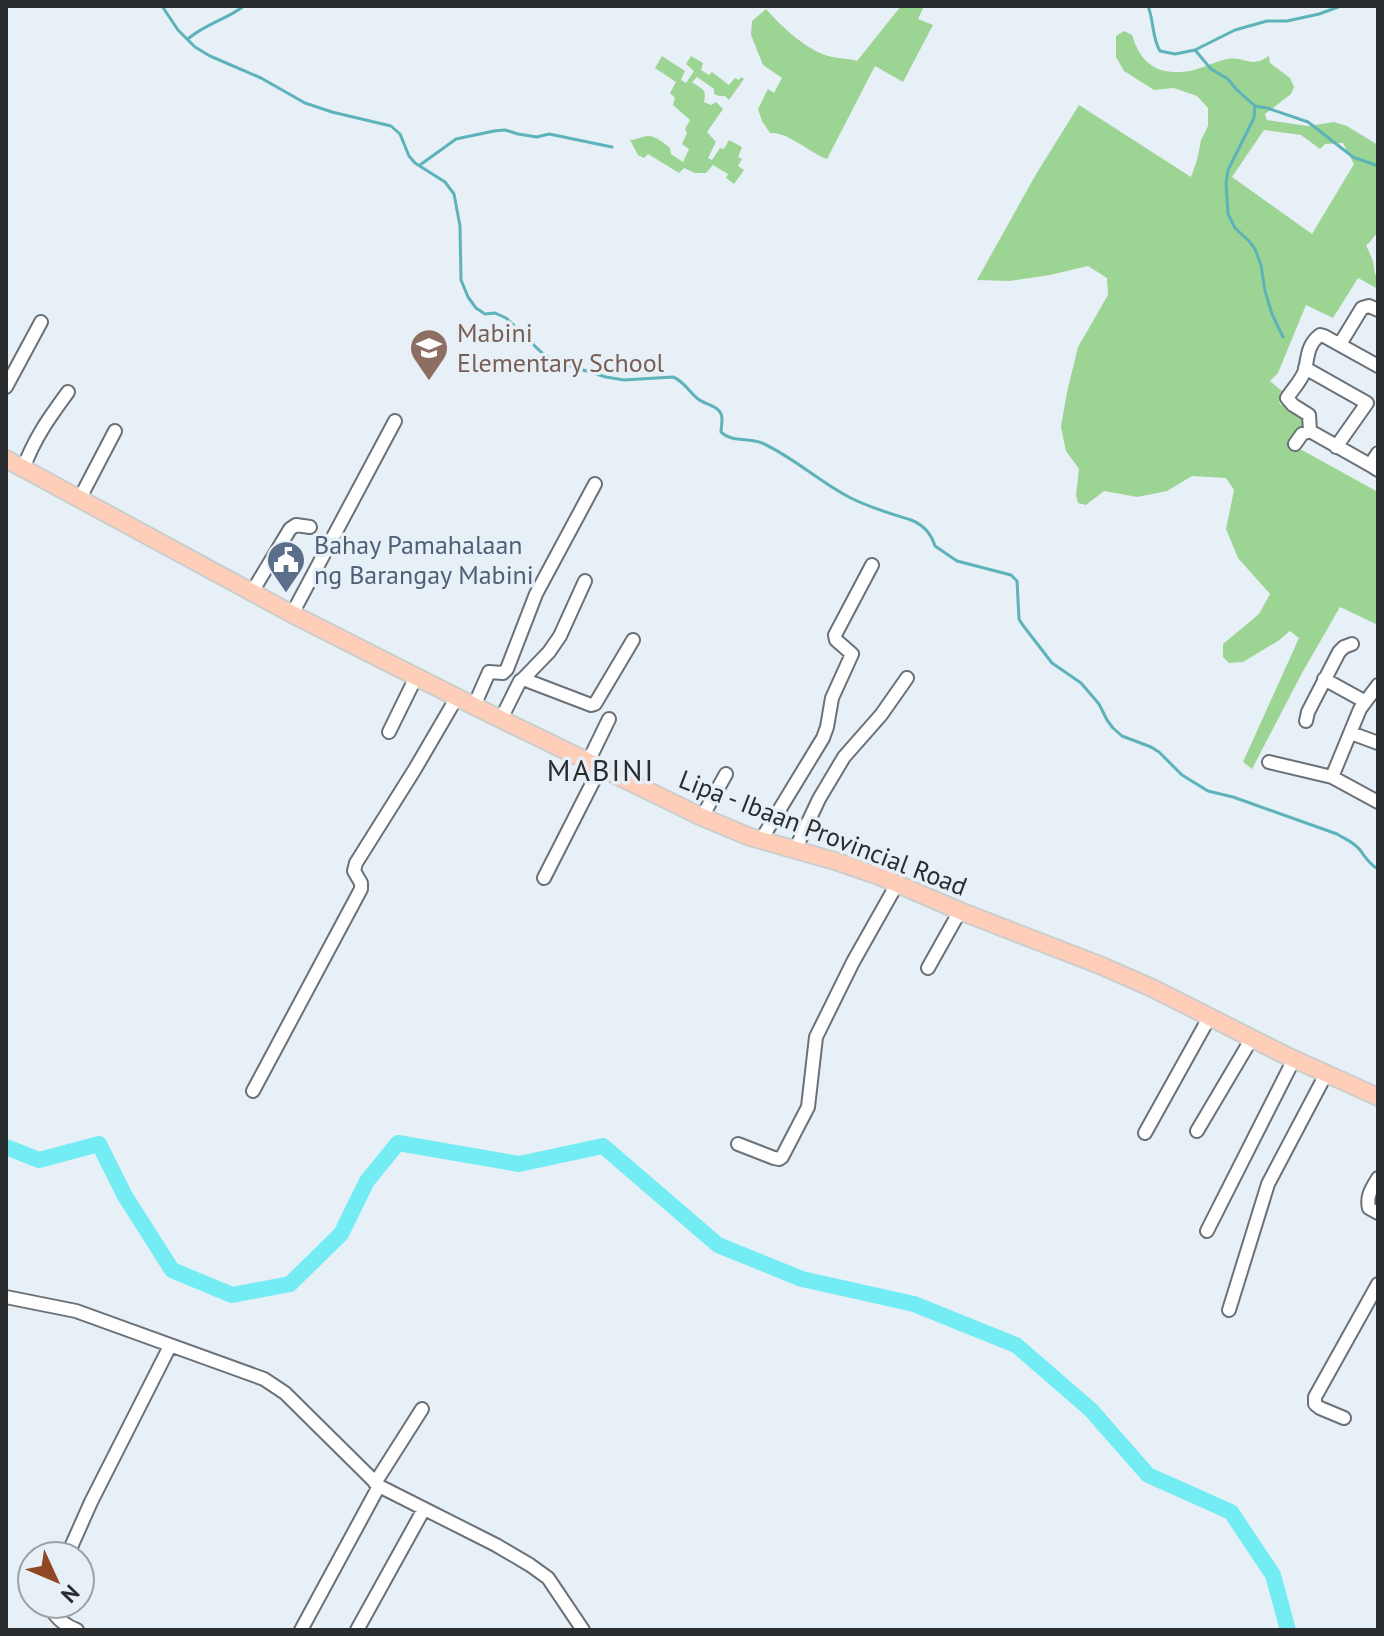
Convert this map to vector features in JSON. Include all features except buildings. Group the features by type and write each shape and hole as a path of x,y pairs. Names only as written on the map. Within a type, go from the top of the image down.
{"main road":[{"name":"Lipa - Ibaan Provincial Road","path":"6,459 292,614 702,817 761,840 860,869 1137,981 1378,1097"}],"street":[{"path":"1340,344 1362,308 1369,306 1378,310"},
{"path":"6,387 41,322"},
{"path":"1310,431 1309,415 1287,399 1305,368 1305,359 1317,336 1324,336 1376,361"},
{"path":"1305,368 1367,403"},
{"path":"1336,447 1376,391"},
{"path":"23,469 32,444 68,392"},
{"path":"292,614 395,421"},
{"path":"80,498 115,431"},
{"path":"1295,444 1310,431"},
{"path":"1310,431 1374,467 1378,453"},
{"path":"474,706 487,674 491,671 503,673 507,669 536,594 595,484"},
{"path":"252,592 290,529 296,525 310,527"},
{"path":"761,840 823,738 832,698 852,654 836,640 835,635 872,565"},
{"path":"501,719 520,681 549,652 560,636 585,581"},
{"path":"523,679 595,704 633,640"},
{"path":"1306,721 1341,649 1352,644"},
{"path":"389,732 416,677"},
{"path":"795,850 819,799 844,757 881,715 907,678"},
{"path":"1324,679 1364,701"},
{"path":"1332,777 1364,701 1378,685"},
{"path":"253,1091 361,889 354,871 356,863 457,697"},
{"path":"544,878 594,765 609,719"},
{"path":"1351,733 1377,740"},
{"path":"1269,762 1332,777 1378,802"},
{"path":"702,817 726,774"},
{"path":"738,1144 774,1158 782,1157 808,1107 816,1037 897,884"},
{"path":"928,968 960,911"},
{"path":"1145,1133 1210,1016"},
{"path":"1197,1131 1252,1038"},
{"path":"1207,1231 1294,1059"},
{"path":"1229,1310 1268,1184 1326,1074"},
{"path":"1378,1178 1367,1202 1369,1208 1378,1213"},
{"path":"1344,1418 1320,1408 1315,1404 1315,1397 1378,1284"},
{"path":"6,1297 76,1311 264,1379 285,1393 377,1484 496,1545 548,1578 583,1630"},
{"path":"74,1540 170,1346"},
{"path":"301,1630 377,1484 422,1409"},
{"path":"357,1630 424,1509"}],"green space":[{"path":"901,6 924,6 918,19 933,25 903,82 875,66 827,159 791,139 770,133 758,109 768,89 774,93 782,78 763,65 751,35 752,21 766,9 788,31 814,50 857,61"},
{"path":"1124,31 1132,35 1146,61 1169,72 1190,71 1227,59 1257,62 1269,56 1270,63 1290,78 1294,87 1291,94 1265,114 1267,120 1308,126 1334,122 1347,126 1378,145 1378,232 1366,245 1375,274 1378,275 1378,289 1358,278 1333,318 1306,305 1278,373 1270,381 1284,393 1280,404 1292,409 1304,421 1305,425 1291,444 1378,492 1378,625 1340,607 1252,769 1243,762 1299,638 1290,631 1243,662 1229,663 1223,657 1223,644 1259,614 1270,594 1238,558 1226,529 1234,490 1226,478 1192,476 1167,491 1137,497 1104,491 1086,505 1078,503 1079,469 1066,451 1061,427 1078,347 1108,295 1107,278 1088,266 1009,281 977,280 1079,105 1191,177 1208,126 1208,108 1197,96 1174,88 1154,90 1124,71 1116,57 1116,36","holes":["1264,130 1301,135 1320,149 1325,144 1343,143 1354,164 1312,234 1232,177"]},
{"path":"662,56 685,71 681,80 686,83 694,71 686,64 691,56 703,63 701,70 709,75 712,72 729,85 735,78 744,79 729,100 714,94 714,89 697,77 692,82 704,92 704,102 711,105 716,102 723,109 707,132 716,142 708,158 712,160 729,140 742,147 738,157 742,159 738,166 744,170 734,184 726,178 728,174 713,165 706,173 695,173 684,168 679,173 648,154 644,158 638,155 630,140 646,136 663,142 670,148 671,154 683,162 689,149 682,144 690,120 673,105 675,98 670,93 676,82 655,68"}],"waterway":[{"path":"162,6 178,30 195,47 210,56 261,78 305,103 391,126 400,134 415,163 445,182 454,194 460,226 461,280 476,308 485,314 495,313 506,318 541,352 557,362 624,380 673,377 698,399 718,410 722,416 721,432 725,435 762,443 847,496 916,522 926,530 935,546 957,561 1011,575 1017,581 1019,619 1022,624 1052,663 1081,683 1122,736 1159,752 1182,775 1208,791 1337,834 1355,845 1378,869"},
{"path":"189,38 244,6"},
{"path":"1148,6 1160,51 1175,54 1195,50 1235,30 1267,21 1287,21 1319,14 1341,6"},
{"path":"1195,50 1211,69 1228,79 1255,106 1308,122 1353,157 1378,166"},
{"path":"1255,106 1254,118 1228,170 1228,214 1235,228 1255,249 1272,314 1283,337"},
{"path":"420,165 456,139 494,131 505,130 537,137 549,134 612,147"},
{"path":"6,1147 39,1160 99,1144 125,1196 172,1270 232,1295 290,1284 341,1234 367,1181 398,1143 519,1164 603,1146 718,1245 802,1279 914,1304 1016,1345 1091,1410 1148,1475 1231,1512 1273,1575 1288,1630"}],"place":[{"name":"Mabini Elementary School","path":"429,382"},
{"name":"Bahay Pamahalaan ng Barangay Mabini","path":"286,594"}],"district":[{"name":"MABINI","path":"601,771"}]}
